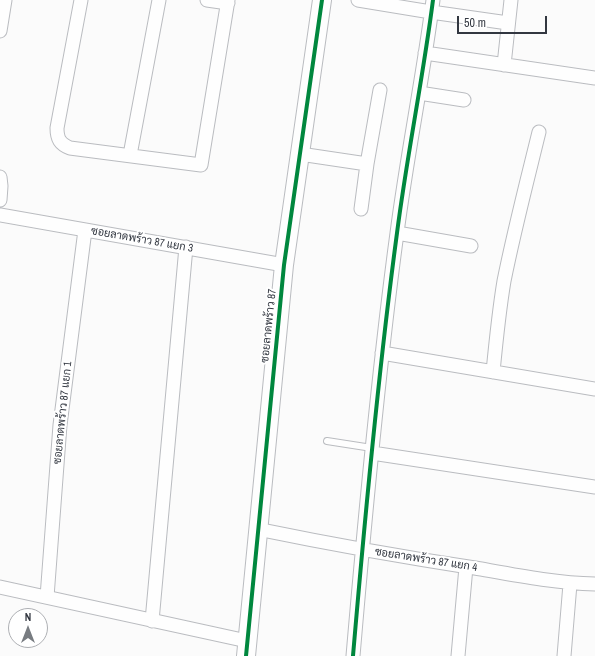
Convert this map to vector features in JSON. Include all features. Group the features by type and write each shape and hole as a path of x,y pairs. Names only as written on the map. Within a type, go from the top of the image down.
{"street":[{"path":"0,28 5,0"},
{"path":"81,0 57,128 57,138 62,145 70,148 201,165 228,2 207,0"},
{"path":"130,155 159,0"},
{"name":"ซอยลาดพร้าว 87","path":"246,649 284,265 322,0"},
{"path":"358,0 432,6 508,23"},
{"path":"504,65 512,0"},
{"path":"353,656 382,353 397,233 432,6"},
{"path":"425,53 595,78"},
{"path":"361,209 380,90"},
{"path":"419,93 464,100"},
{"path":"493,372 500,304 504,281 539,132"},
{"path":"300,154 367,164"},
{"path":"0,177 0,200"},
{"name":"ซอยลาดพร้าว 87 แยก 3","path":"0,216 284,265"},
{"name":"ซอยลาดพร้าว 87 แยก 1","path":"47,597 60,425 85,230"},
{"path":"397,233 471,246"},
{"path":"152,621 186,247"},
{"path":"382,353 493,372 594,385"},
{"path":"372,450 595,487"},
{"name":"ซอยลาดพร้าว 87 แยก 4","path":"258,529 362,550 570,584 595,584"},
{"path":"458,656 466,567"},
{"path":"564,656 570,584"},
{"path":"0,587 152,621 246,649"}],"lane":[{"path":"327,441 372,450"}],"cycle path":[{"path":"246,656 284,265 322,0"},
{"path":"353,656 372,444 390,286 401,204 433,0"}]}
